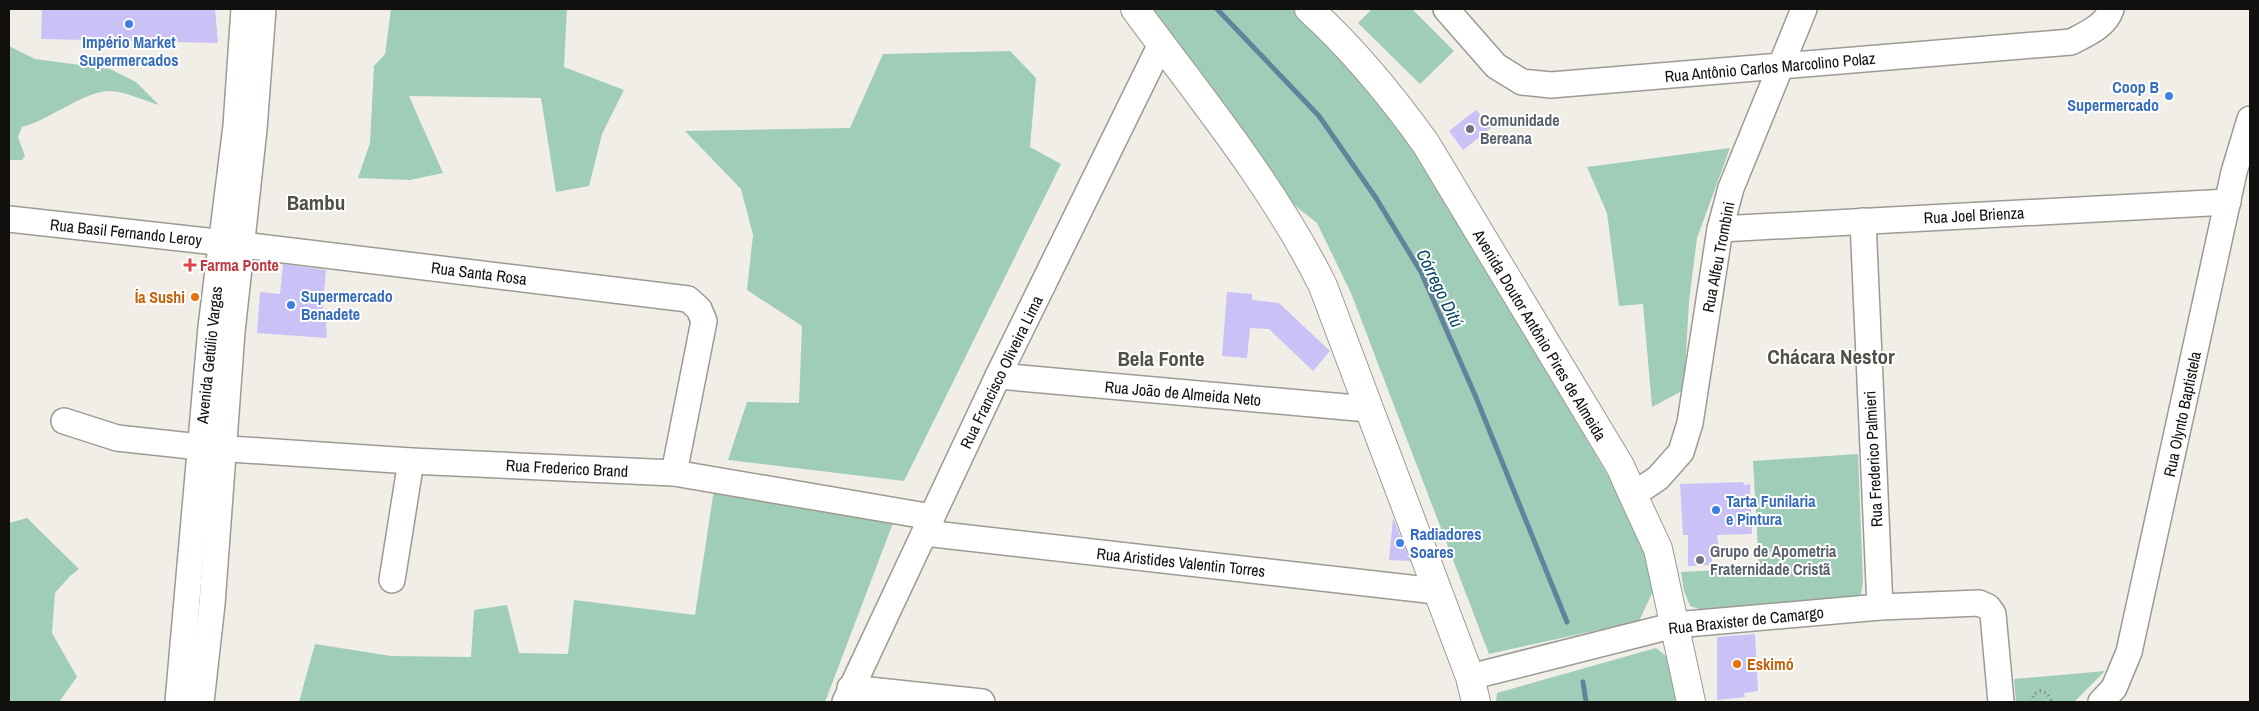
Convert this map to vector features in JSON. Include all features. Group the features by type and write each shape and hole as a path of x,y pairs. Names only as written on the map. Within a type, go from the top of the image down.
{"main road":[{"path":"1135,9 1274,200 1300,240 1323,286 1473,690"},
{"name":"Avenida Doutor Antônio Pires de Almeida","path":"1315,11 1398,105 1426,144 1620,466 1658,550 1691,702"}],"street":[{"name":"Avenida Getúlio Vargas","path":"244,9 245,127"},
{"name":"Avenida Getúlio Vargas","path":"202,702 193,672 212,448 232,332 233,243 245,127 263,9"},
{"name":"Rua Antônio Carlos Marcolino Polaz","path":"1446,9 1496,66 1522,82 1551,85 2071,42 2096,28 2110,14 2111,9"},
{"name":"Rua Alfeu Trombini","path":"1633,495 1658,478 1681,452 1686,438 1690,423 1720,229 1731,188 1804,9"},
{"name":"Rua Francisco Oliveira Lima","path":"848,695 998,376 1161,44"},
{"name":"Rua Olynto Baptistela","path":"2101,702 2114,688 2129,652 2234,172 2250,120"},
{"name":"Rua Joel Brienza","path":"1720,229 2228,202"},
{"name":"Rua Basil Fernando Leroy","path":"9,219 233,243"},
{"name":"Rua Frederico Palmieri","path":"1863,221 1880,608"},
{"name":"Rua Santa Rosa","path":"233,243 688,299 699,309 704,321 674,473"},
{"name":"Rua João de Almeida Neto","path":"998,376 1368,409"},
{"name":"Rua Frederico Brand","path":"64,422 117,438 212,448 412,461 674,473 928,525"},
{"path":"392,580 412,461"},
{"name":"Rua Aristides Valentin Torres","path":"928,525 1436,591"},
{"name":"Rua Braxister de Camargo","path":"1473,690 1675,625 1880,608 1979,603 1988,607 1993,614 2001,702"},
{"name":"Avenida Getúlio Vargas","path":"178,702 193,672"},
{"path":"848,695 982,702"}],"path":[{"path":"2031,702 2034,694 2040,691 2048,692 2052,702"}],"green space":[{"path":"391,9 567,9 564,67 624,90 602,134 589,186 556,192 541,98 409,96 443,173 410,180 358,178 370,143 374,66 385,54"},
{"path":"1146,9 1294,9 1365,80 1419,155 1624,503 1650,556 1655,587 1639,621 1489,654 1351,293 1317,223 1275,190"},
{"path":"1372,9 1412,9 1454,51 1420,84 1358,23"},
{"path":"9,46 35,59 110,69 136,82 159,105 111,91 90,95 22,127 18,137 25,156 22,160 9,160"},
{"path":"1010,51 1036,78 1030,147 1061,164 904,481 728,460 747,402 799,403 802,326 747,290 753,235 741,189 685,131 850,128 883,54"},
{"path":"1730,148 1697,238 1689,301 1684,390 1652,407 1643,304 1619,306 1607,213 1587,167"},
{"path":"1858,454 1863,583 1860,599 1708,612 1690,606 1684,591 1681,572 1759,568 1753,461"},
{"path":"714,489 893,523 825,702 299,702 315,644 391,656 471,657 474,610 507,605 519,653 568,654 574,600 695,615"},
{"path":"27,518 79,569 55,593 52,633 77,677 59,702 9,702 9,523"},
{"path":"1656,648 1672,661 1680,702 1496,702 1497,693"},
{"path":"2105,671 2074,702 2016,702 2014,679"}],"building":[{"name":"Império Market Supermercados","path":"42,9 215,9 218,43 41,39"},
{"name":"Comunidade Bereana","path":"1476,110 1492,127 1463,150 1449,131"},
{"name":"Supermercado Benadete","path":"283,264 326,270 322,315 326,320 327,338 257,333 260,292 280,294"},
{"path":"1227,292 1252,294 1252,300 1279,303 1330,351 1313,371 1269,329 1250,328 1247,358 1222,356"},
{"name":"Tarta Funilaria e Pintura","path":"1743,482 1744,485 1750,484 1752,534 1717,535 1719,550 1716,550 1716,555 1712,555 1712,565 1688,566 1688,535 1683,535 1680,484"},
{"name":"Radiadores Soares","path":"1393,518 1410,561 1389,560"},
{"name":"Eskimó","path":"1755,634 1758,691 1744,693 1745,697 1717,700 1717,637"}],"waterway":[{"name":"Córrego Ditú","path":"1217,9 1319,116 1376,198 1421,272 1475,395 1567,622"},
{"name":"Córrego Ditú","path":"1583,682 1586,702"}],"place":[{"name":"Império Market Supermercados","path":"129,24"},
{"name":"Coop B Supermercado","path":"2169,96"},
{"name":"Comunidade Bereana","path":"1470,129"},
{"name":"Farma Ponte","path":"190,265"},
{"name":"Ía Sushi","path":"195,297"},
{"name":"Supermercado Benadete","path":"291,305"},
{"name":"Tarta Funilaria e Pintura","path":"1716,510"},
{"name":"Radiadores Soares","path":"1400,543"},
{"name":"Grupo de Apometria Fraternidade Cristã","path":"1700,560"},
{"name":"Eskimó","path":"1737,664"}],"district":[{"name":"Bambu","path":"316,202"},
{"name":"Chácara Nestor","path":"1831,356"},
{"name":"Bela Fonte","path":"1161,358"}]}
